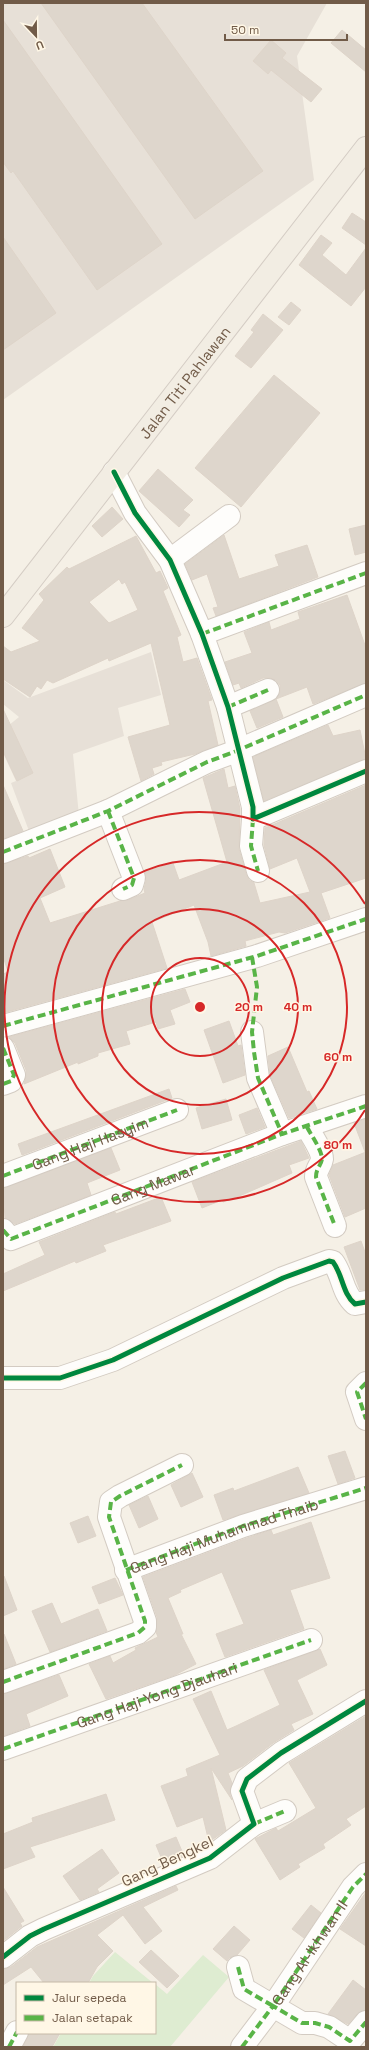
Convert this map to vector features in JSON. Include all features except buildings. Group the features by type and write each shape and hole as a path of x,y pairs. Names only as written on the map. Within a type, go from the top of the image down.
{"main road":[{"name":"Jalan Titi Pahlawan","path":"3,616 111,476 190,377 366,148"}],"street":[{"path":"111,476 135,513 170,560 202,634 228,707 237,751 254,807 252,846 258,871"},
{"path":"170,560 229,516"},
{"path":"202,634 366,573"},
{"path":"228,707 268,690"},
{"path":"3,852 108,811 207,762 237,751 366,695"},
{"path":"253,819 366,771"},
{"path":"108,811 134,878 132,885 123,889"},
{"path":"3,1026 257,956 366,919"},
{"path":"252,1032 258,1078 282,1134"},
{"path":"3,1048 14,1075 11,1081 3,1084"},
{"name":"Gang Mawar","path":"3,1230 11,1239 282,1134 366,1106"},
{"name":"Gang Haji Hasyim","path":"3,1176 177,1110"},
{"path":"307,1126 321,1155 322,1161 316,1171 316,1177 335,1226"},
{"path":"3,1378 60,1378 114,1360 283,1278 329,1261 333,1262 338,1268 348,1298 355,1304 366,1302"},
{"path":"366,1383 357,1392 366,1419"},
{"path":"126,1570 109,1517 111,1502 182,1465"},
{"name":"Gang Haji Muhammad Thaib","path":"3,1682 138,1633 144,1627 145,1621 126,1570 243,1526 366,1488"},
{"name":"Gang Haji Yong Djauhari","path":"3,1750 311,1640"},
{"path":"254,1824 242,1791 247,1779 281,1753 366,1700"},
{"name":"Gang Bengkel","path":"3,1957 30,1936 44,1929 210,1858 254,1824 285,1811"},
{"name":"Gang Al-Ikhwan II","path":"238,1967 244,1989 273,2006 353,1887 366,1874"},
{"path":"242,2047 273,2006 302,2023 315,2023 329,2027 350,2041 366,2022"},
{"path":"9,2047 16,2034"}],"shaded area":[{"path":"3,3 327,3 297,56 314,180 3,400"},
{"path":"151,652 161,695 118,708 124,736 73,754 79,816 32,839 11,783 16,781 3,753 3,730 19,717 3,704 3,680 28,698"}],"green space":[{"path":"115,1952 152,1982 90,1982 93,1976"},
{"path":"203,1955 229,1977 170,2047 53,2047 60,2034 156,2034 156,1985 167,1994"}],"marked path":[{"path":"202,634 366,573"},
{"path":"228,707 268,690"},
{"path":"3,852 108,811 207,762 234,752 366,695"},
{"path":"108,811 134,878 132,885 123,889"},
{"path":"253,819 251,846 258,871"},
{"path":"3,1026 257,956 366,919"},
{"path":"252,957 257,987 252,1032 258,1078 282,1134"},
{"path":"3,1048 14,1075 11,1081 3,1084"},
{"path":"3,1230 11,1239 282,1134 366,1106"},
{"path":"3,1176 177,1110"},
{"path":"307,1127 322,1155 316,1177 335,1226"},
{"path":"366,1383 357,1392 366,1419"},
{"path":"3,1682 138,1633 145,1627 145,1621 109,1517 111,1502 182,1465"},
{"path":"126,1570 243,1526 366,1488"},
{"path":"3,1749 311,1640"},
{"path":"254,1824 285,1811"},
{"path":"238,1967 244,1989 273,2006 353,1887 366,1874"},
{"path":"242,2047 273,2006 302,2023 315,2023 329,2027 350,2041 366,2022"},
{"path":"9,2047 16,2034"}],"cycle path":[{"path":"114,472 135,513 170,560 202,634 228,707 253,807 253,819 366,771"},
{"path":"3,1378 60,1378 113,1360 283,1278 329,1261 333,1262 339,1272 347,1295 351,1300 355,1304 366,1302"},
{"path":"3,1957 30,1936 44,1929 210,1858 254,1824 242,1791 247,1779 281,1753 366,1701"}]}
